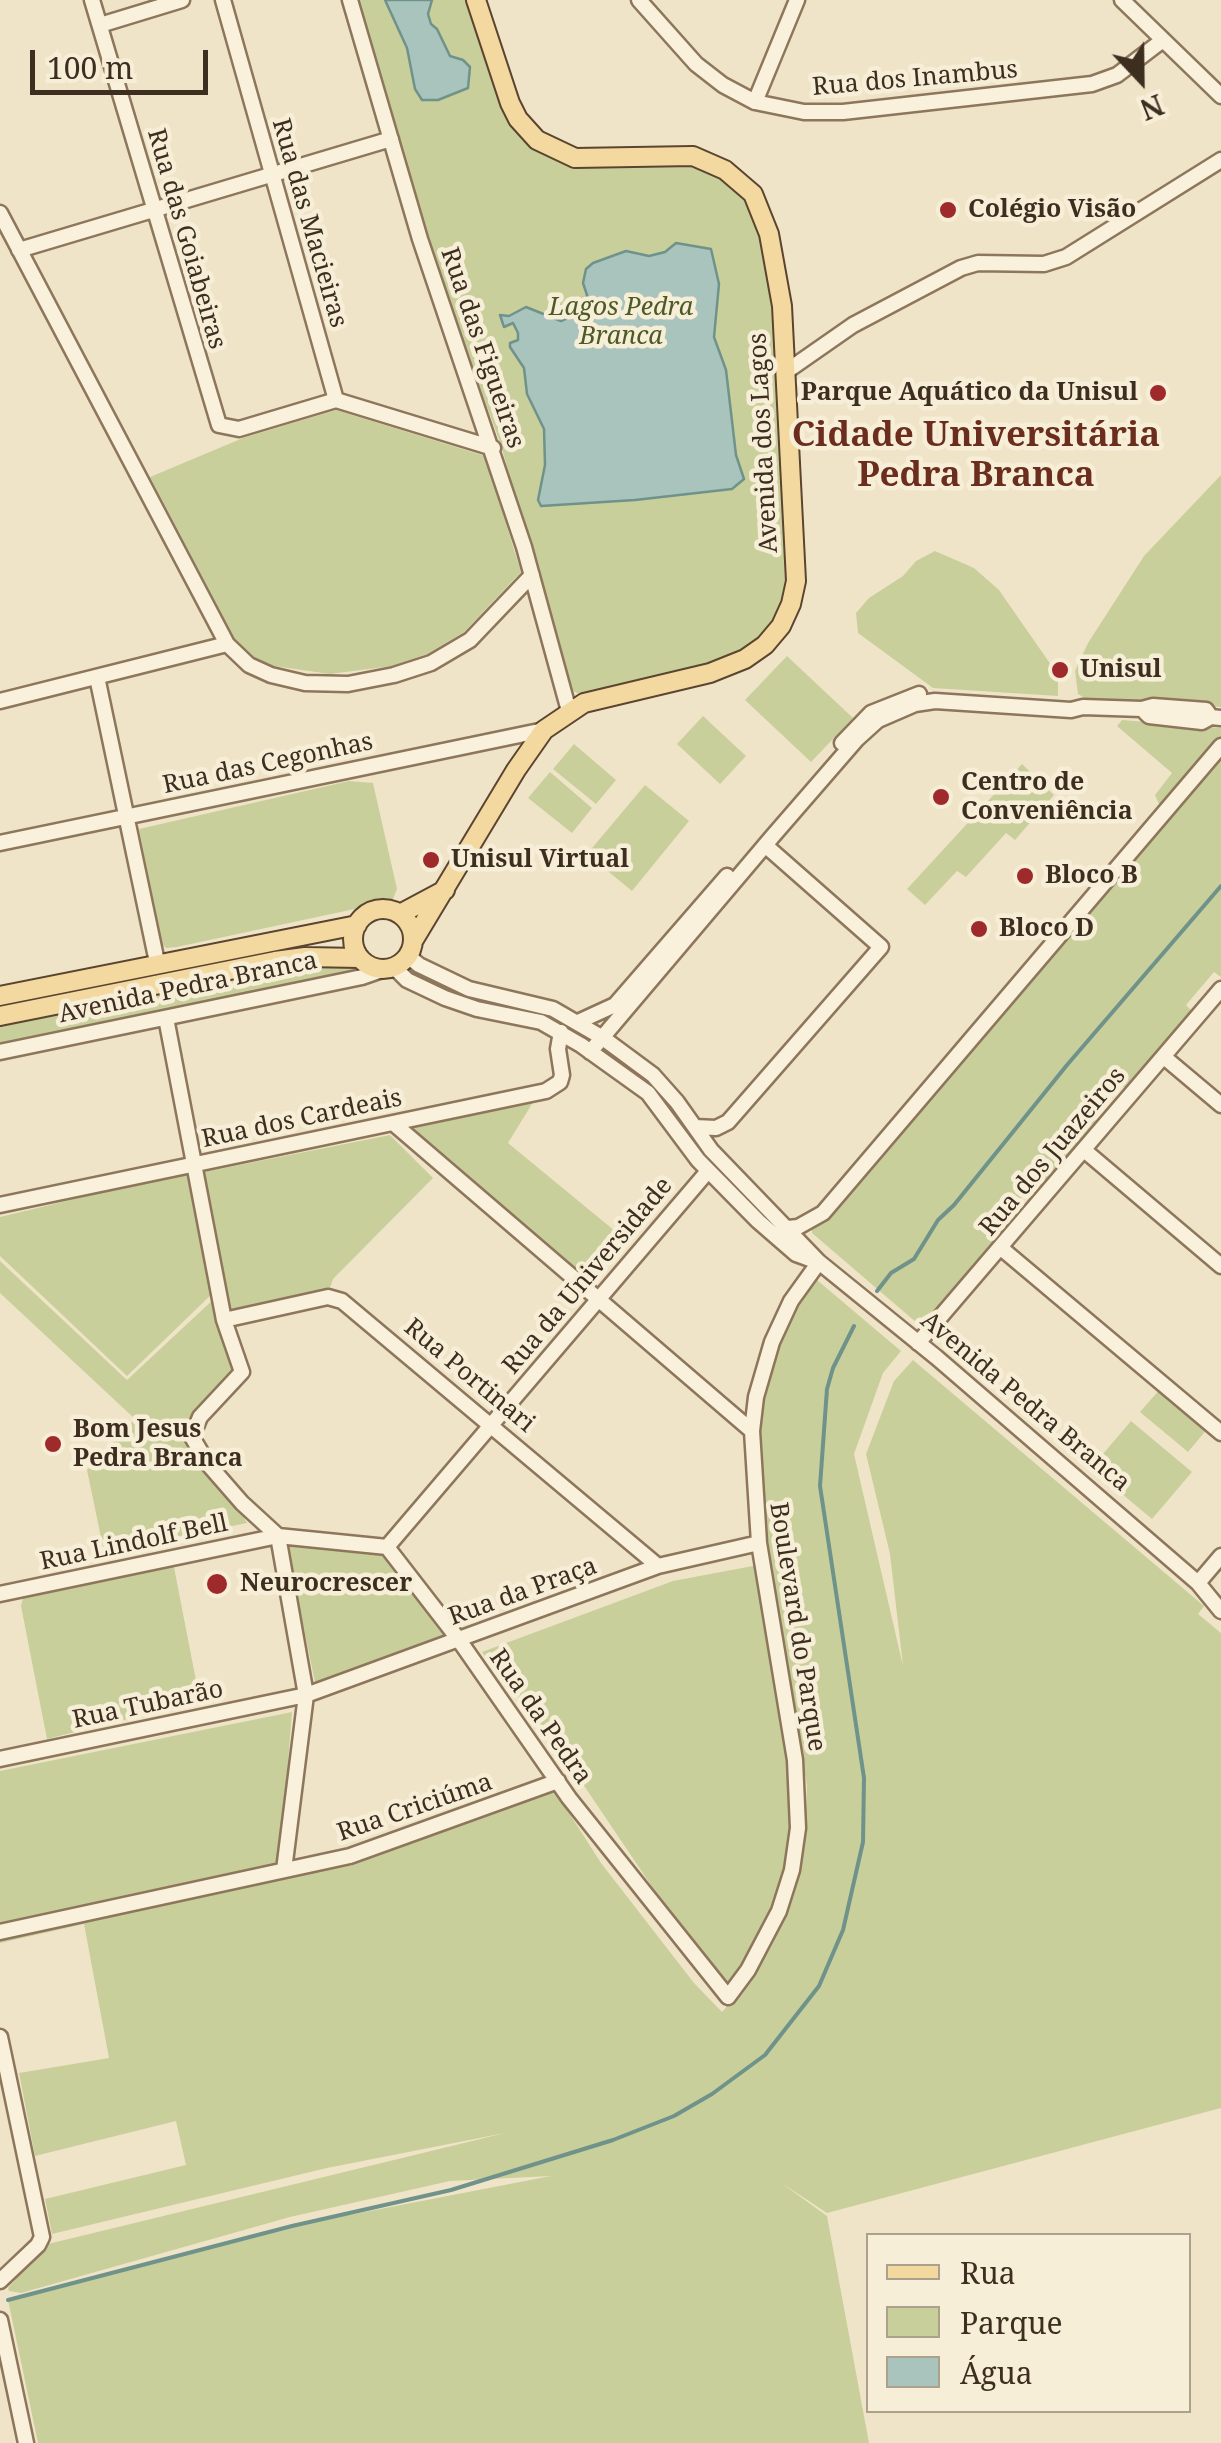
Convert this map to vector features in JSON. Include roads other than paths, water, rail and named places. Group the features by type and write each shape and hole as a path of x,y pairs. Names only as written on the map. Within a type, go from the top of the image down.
{"main road":[{"name":"Avenida dos Lagos","path":"400,958 544,730 569,711 594,700 728,668 765,645 781,626 796,581 787,371 778,282 769,234 753,194 725,170 693,156 575,158 537,140 510,103 476,0"},
{"path":"400,914 410,926 400,958 367,964 354,942 357,925 376,910 400,914 446,890"},
{"name":"Avenida Pedra Branca","path":"0,996 357,925"},
{"name":"Avenida Pedra Branca","path":"0,1016 275,961 360,958"}],"street":[{"name":"Rua das Goiabeiras","path":"92,0 216,420 225,428 239,428 336,400"},
{"path":"100,25 182,0"},
{"name":"Rua das Macieiras","path":"222,0 336,400"},
{"name":"Rua das Figueiras","path":"350,0 420,239 532,574 569,711"},
{"name":"Rua dos Inambus","path":"639,0 696,64 723,85 755,102 785,110 843,112 1092,84 1117,75 1164,40"},
{"path":"755,102 797,0"},
{"path":"1122,0 1221,96"},
{"path":"19,250 391,139"},
{"path":"787,371 853,325 961,268 978,263 1058,261 1221,160"},
{"path":"0,213 227,644 245,663 271,675 304,683 348,684 394,675 431,663 470,640 532,574"},
{"path":"336,400 493,448"},
{"path":"0,701 227,644"},
{"path":"98,677 157,962"},
{"path":"578,1022 615,1006 871,712 910,696 932,692 1073,701 1083,707"},
{"path":"590,1052 857,739 878,720 935,701 1071,710 1142,710 1153,706 1206,710 1216,718"},
{"name":"Rua das Cegonhas","path":"0,842 544,730"},
{"path":"788,1228 824,1213 1221,746"},
{"path":"695,1127 716,1128 728,1122 881,947 766,845"},
{"name":"Avenida Pedra Branca","path":"400,958 407,980 460,1004 541,1022 648,1094 708,1170 796,1254 818,1262"},
{"name":"Avenida Pedra Branca","path":"0,1052 362,977 400,958 484,993 539,1004 603,1038 666,1088 738,1180 818,1262 1198,1582 1221,1611"},
{"name":"Rua dos Juazeiros","path":"918,1343 1221,989"},
{"path":"166,1018 224,1320 242,1372 200,1417 192,1437 210,1466 242,1503 278,1536 387,1548"},
{"name":"Rua dos Cardeais","path":"0,1205 554,1088 562,1074 558,1049 561,1032"},
{"path":"1164,1056 1221,1105"},
{"path":"393,1123 752,1431"},
{"path":"1084,1150 1221,1266"},
{"name":"Rua da Universidade","path":"387,1548 708,1170"},
{"path":"813,1220 808,1234 818,1262"},
{"path":"1001,1248 1221,1434"},
{"name":"Boulevard do Parque","path":"728,1996 748,1970 779,1911 792,1870 798,1828 795,1760 758,1543 752,1431 756,1397 772,1342 791,1301 818,1262"},
{"name":"Rua Portinari","path":"224,1320 328,1297 342,1301 658,1566"},
{"path":"278,1536 306,1695 284,1870"},
{"name":"Rua Lindolf Bell","path":"0,1594 278,1536"},
{"name":"Rua da Praça","path":"306,1695 658,1566 758,1543"},
{"name":"Rua da Pedra","path":"387,1548 459,1640 558,1781 728,1996"},
{"path":"1198,1582 1221,1556"},
{"name":"Avenida Pedra Branca","path":"1198,1582 1221,1592"},
{"name":"Rua Tubarão","path":"0,1758 306,1695"},
{"name":"Rua Criciúma","path":"0,1932 350,1856 558,1781"},
{"path":"0,2037 42,2236 38,2245 0,2282"},
{"path":"0,2320 26,2443"}],"water":[{"path":"385,0 432,0 428,14 431,24 450,56 470,67 468,88 438,100 422,100 415,89 407,48"},
{"path":"676,243 711,249 719,284 714,337 726,370 736,455 744,479 732,489 541,506 538,500 545,465 544,429 527,394 524,368 510,347 510,343 518,340 518,333 513,323 504,327 500,315 509,316 526,307 561,321 580,312 585,305 583,283 586,269 593,263 626,251 649,256 665,252"}],"waterway":[{"path":"877,1291 891,1273 914,1259 938,1220 1221,886"},
{"path":"8,2300 292,2226 451,2190 613,2140 674,2116 765,2055 819,1986 843,1930 863,1842 864,1778 820,1486 827,1389 854,1326"}],"place":[{"name":"Colégio Visão","path":"948,210"},
{"name":"Parque Aquático da Unisul","path":"1158,393"},
{"name":"Unisul","path":"1060,670"},
{"name":"Centro de Conveniência","path":"941,797"},
{"name":"Unisul Virtual","path":"431,860"},
{"name":"Bloco B","path":"1025,876"},
{"name":"Bloco D","path":"979,929"},
{"name":"Bom Jesus Pedra Branca","path":"53,1444"},
{"name":"Neurocrescer","path":"217,1584"}],"district":[{"name":"Cidade Universitária Pedra Branca","path":"976,456"}],"park label":[{"name":"Lagos Pedra Branca","path":"621,322"}]}
